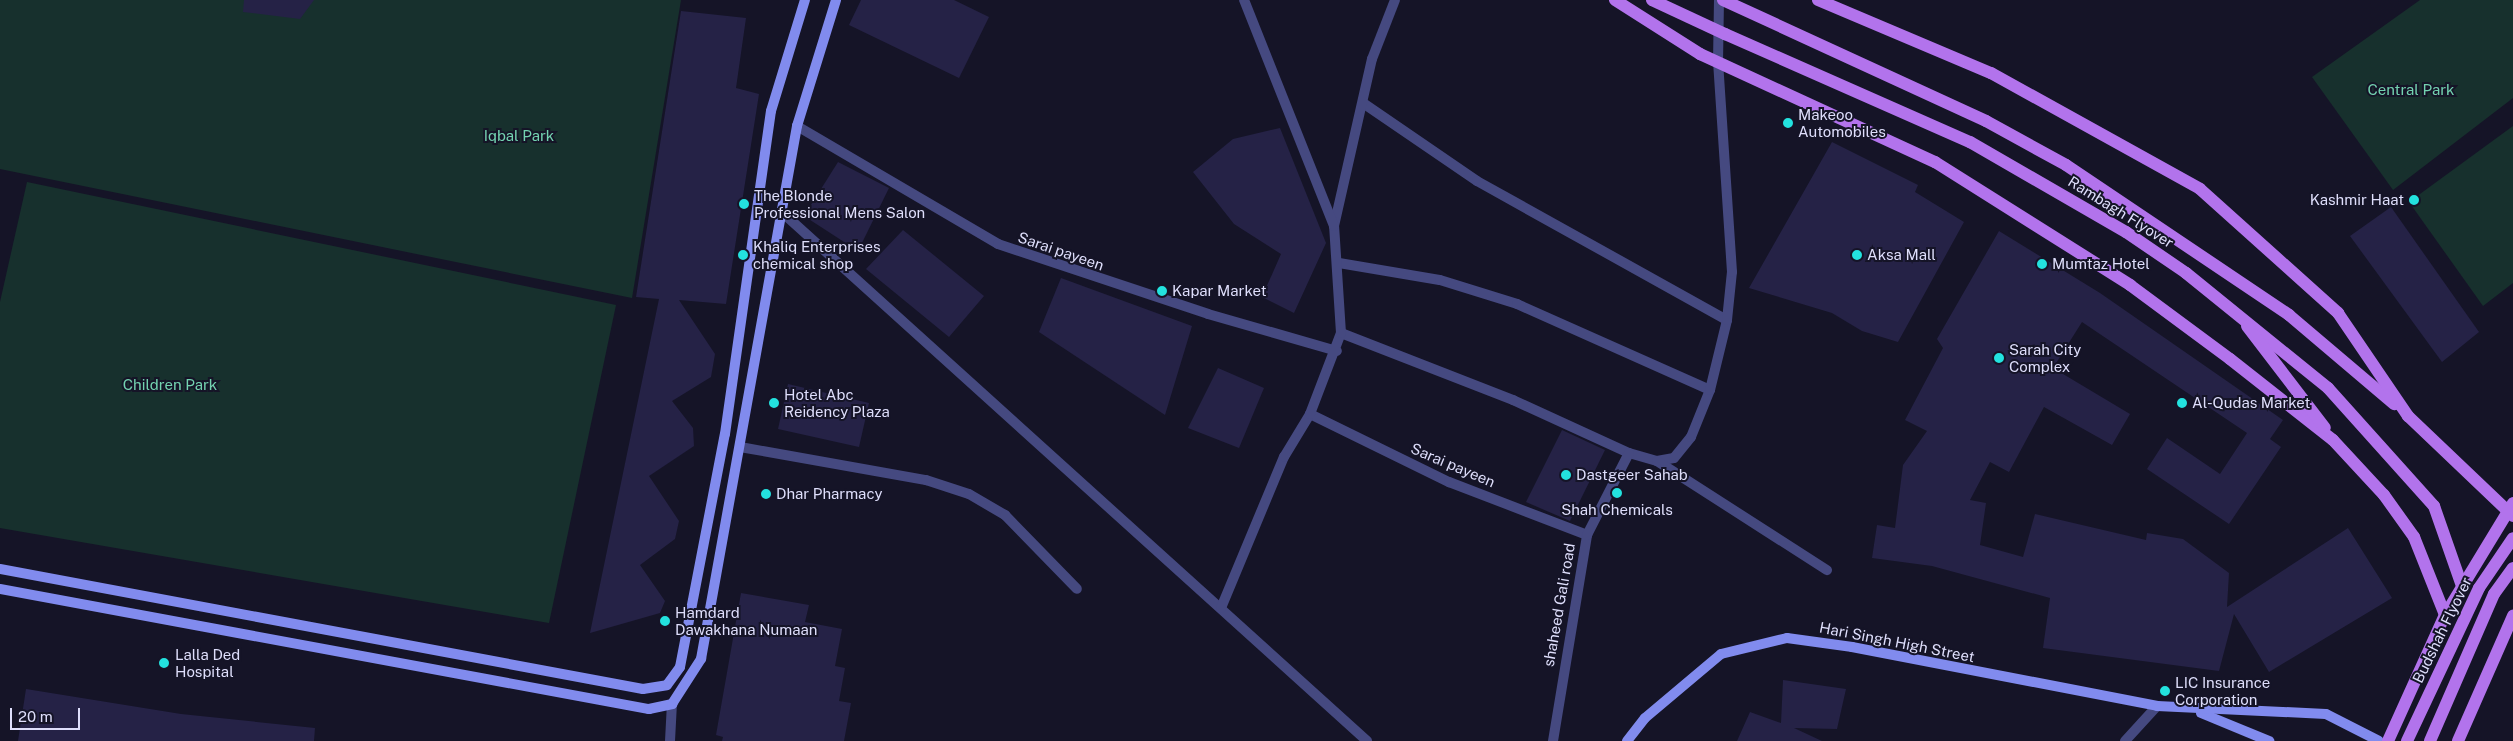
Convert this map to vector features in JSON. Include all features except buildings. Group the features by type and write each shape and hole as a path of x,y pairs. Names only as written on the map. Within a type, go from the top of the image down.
{"main road":[{"path":"1615,0 1718,63 1935,162 2012,206 2130,285 2334,440"},
{"name":"Rambagh Flyover","path":"1652,0 1852,93 1970,142 2126,232 2235,311 2328,388 2434,506 2462,586"},
{"name":"Rambagh Flyover","path":"1723,0 1986,121 2066,165 2289,315 2408,416"},
{"path":"1818,0 1991,73 2096,127 2200,189 2338,313 2408,416 2511,510 2445,615 2388,741"},
{"path":"2235,311 2334,440 2414,536 2445,615"},
{"name":"Budshah Flyover","path":"2408,741 2479,588 2513,538"},
{"name":"Budshah Flyover","path":"2430,741 2494,594 2513,568"},
{"path":"2458,741 2513,616"}],"street":[{"path":"0,569 643,689 667,684 680,667 725,434 770,111 806,0"},
{"path":"670,741 672,704 701,659 784,214 797,126 836,0"},
{"path":"1221,608 1284,457 1310,414 1337,351 1341,332 1339,263 1334,226 1244,0"},
{"path":"1334,226 1372,59 1395,0"},
{"path":"1657,461 1674,458 1684,448 1710,390 1727,320 1732,272 1718,63 1719,0"},
{"path":"1363,103 1477,181 1727,320"},
{"name":"Sarai payeen","path":"797,126 1006,248 1337,351"},
{"path":"784,214 1368,741"},
{"path":"1339,263 1440,280 1517,304 1710,390"},
{"path":"1341,332 1512,400 1629,453 1657,461 1827,570"},
{"name":"Sarai payeen","path":"1310,414 1449,482 1587,535"},
{"path":"740,447 926,480 969,494 1005,515 1076,589"},
{"name":"shaheed Gali road","path":"1552,741 1587,535 1629,453"},
{"path":"0,589 649,709 672,704"},
{"name":"Hari Singh High Street","path":"1626,741 1644,718 1721,654 1787,638 1852,647 2157,706 2196,710"},
{"path":"2124,741 2157,706"},
{"path":"2196,710 2269,741"},
{"path":"2196,710 2326,714 2379,741"}],"green space":[{"name":"Iqbal Park","path":"0,0 681,0 632,298 0,169"},
{"name":"Central Park","path":"2420,0 2513,0 2513,98 2393,190 2312,77"},
{"path":"2513,126 2513,283 2483,306 2409,202"},
{"name":"Children Park","path":"27,182 616,305 549,623 0,528 0,302"}],"place":[{"name":"Makeoo Automobiles","path":"1788,123"},
{"name":"Kashmir Haat","path":"2414,200"},
{"name":"The Blonde Professional Mens Salon","path":"744,204"},
{"name":"Khaliq Enterprises chemical shop","path":"743,255"},
{"name":"Aksa Mall","path":"1857,255"},
{"name":"Mumtaz Hotel","path":"2042,264"},
{"name":"Kapar Market","path":"1162,291"},
{"name":"Sarah City Complex","path":"1999,358"},
{"name":"Hotel Abc Reidency Plaza","path":"774,403"},
{"name":"Al-Qudas Market","path":"2182,403"},
{"name":"Dastgeer Sahab","path":"1566,475"},
{"name":"Shah Chemicals","path":"1617,493"},
{"name":"Dhar Pharmacy","path":"766,494"},
{"name":"Hamdard Dawakhana Numaan","path":"665,621"},
{"name":"Lalla Ded Hospital","path":"164,663"},
{"name":"LIC Insurance Corporation","path":"2165,691"}]}
